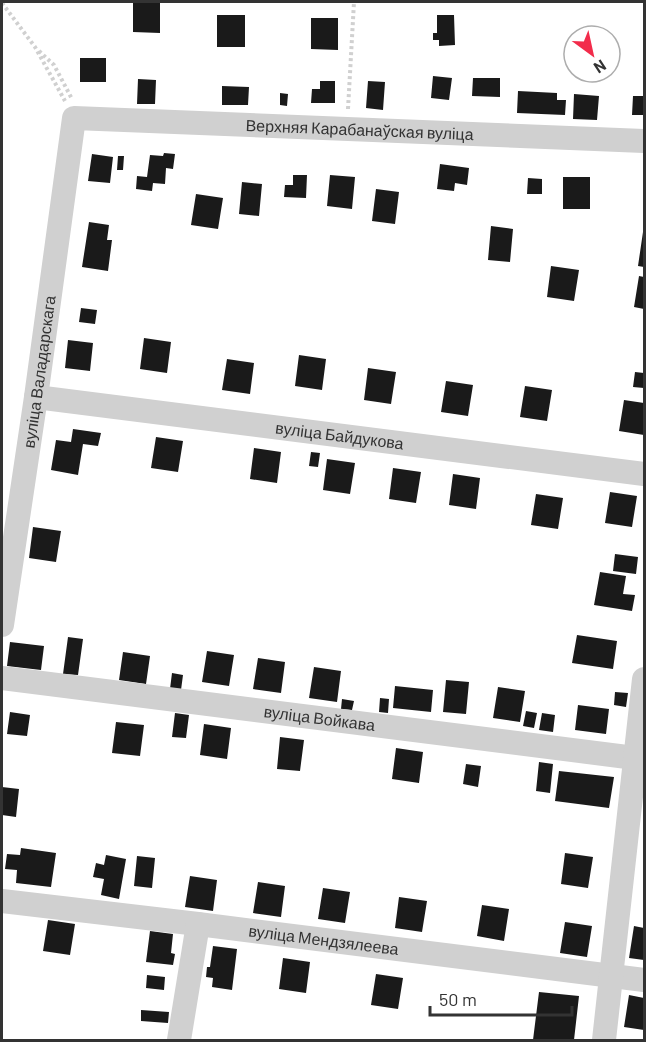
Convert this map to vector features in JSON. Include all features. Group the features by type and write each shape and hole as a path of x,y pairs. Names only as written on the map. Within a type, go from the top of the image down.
{"street":[{"name":"Верхняя Карабанаўская вуліца","path":"78,118 645,141"},
{"name":"вуліца Валадарскага","path":"2,625 78,118"},
{"name":"вуліца Байдукова","path":"36,397 645,474"},
{"name":"вуліца Войкава","path":"2,678 635,758"},
{"path":"604,1041 645,679"},
{"name":"вуліца Мендзялеева","path":"2,901 645,980"},
{"path":"179,1041 198,924"}],"path":[{"path":"346,129 354,2"},
{"path":"2,3 35,47 78,118"},
{"path":"35,47 54,65 78,118"}],"building":[{"path":"133,2 160,2 160,33 133,32"},
{"path":"217,15 245,15 245,47 217,47"},
{"path":"437,15 454,15 455,45 439,46 439,40 433,40 433,33 437,33"},
{"path":"311,18 338,18 338,50 311,49"},
{"path":"80,58 106,58 106,82 80,82"},
{"path":"433,76 452,78 449,100 431,98"},
{"path":"473,78 500,78 500,97 472,96"},
{"path":"138,79 156,80 155,104 137,104"},
{"path":"320,81 335,81 335,103 311,103 312,89 320,89"},
{"path":"368,81 385,82 383,110 366,108"},
{"path":"222,86 249,87 248,105 222,105"},
{"path":"518,91 557,93 557,100 566,100 565,115 517,113"},
{"path":"280,93 288,94 287,106 280,105"},
{"path":"574,94 599,96 597,120 573,119"},
{"path":"633,96 644,96 644,115 632,115"},
{"path":"164,153 175,154 173,169 166,168 165,184 153,183 152,191 136,189 137,176 147,177 150,155 163,156"},
{"path":"92,154 113,157 110,183 88,181"},
{"path":"118,156 124,156 123,170 117,170"},
{"path":"440,164 469,168 467,185 455,183 454,191 437,189"},
{"path":"293,175 307,175 306,198 284,197 285,185 293,185"},
{"path":"330,175 355,177 352,209 327,206"},
{"path":"563,177 590,177 590,209 563,209"},
{"path":"528,178 542,179 542,194 527,194"},
{"path":"242,182 262,184 259,216 239,214"},
{"path":"376,189 399,192 395,224 372,221"},
{"path":"196,194 223,198 218,229 191,225"},
{"path":"89,222 109,225 107,240 112,240 108,271 82,267"},
{"path":"491,226 513,229 510,262 488,260"},
{"path":"644,232 644,267 638,266"},
{"path":"551,266 579,270 574,301 547,297"},
{"path":"639,276 644,277 644,309 634,307"},
{"path":"81,308 97,310 95,324 79,322"},
{"path":"144,338 171,342 167,373 140,369"},
{"path":"68,340 93,343 90,371 65,368"},
{"path":"299,355 326,359 322,390 295,386"},
{"path":"227,359 254,363 250,394 222,390"},
{"path":"368,368 396,372 391,404 364,400"},
{"path":"635,372 644,373 644,388 633,387"},
{"path":"446,381 473,385 468,416 441,412"},
{"path":"525,386 552,390 547,421 520,417"},
{"path":"624,400 644,403 644,435 619,431"},
{"path":"73,429 101,433 98,446 83,444 78,475 51,470 56,440 71,442"},
{"path":"156,437 183,441 178,472 151,468"},
{"path":"254,448 281,452 277,483 250,479"},
{"path":"311,452 320,453 318,467 309,466"},
{"path":"327,459 355,463 350,494 323,490"},
{"path":"393,468 421,472 416,503 389,499"},
{"path":"453,474 480,478 476,509 449,505"},
{"path":"610,492 637,496 632,527 605,523"},
{"path":"536,494 563,498 558,529 531,525"},
{"path":"33,527 61,531 56,562 29,558"},
{"path":"615,554 638,557 636,574 613,571"},
{"path":"600,572 626,576 623,594 635,595 632,611 594,605"},
{"path":"577,635 617,641 613,669 572,663"},
{"path":"68,637 83,639 78,675 63,674"},
{"path":"10,642 44,646 41,670 7,666"},
{"path":"207,651 234,655 229,686 202,682"},
{"path":"123,652 150,656 146,684 119,680"},
{"path":"258,658 285,662 281,693 253,689"},
{"path":"314,667 341,671 337,702 309,698"},
{"path":"172,673 183,675 181,690 170,689"},
{"path":"446,680 469,682 466,714 443,712"},
{"path":"395,686 433,690 431,712 393,708"},
{"path":"498,687 525,691 520,722 493,718"},
{"path":"615,692 628,693 626,707 614,705"},
{"path":"380,698 389,699 388,713 379,712"},
{"path":"342,699 354,701 352,710 341,709"},
{"path":"578,705 609,709 606,734 575,730"},
{"path":"526,711 537,713 534,728 523,726"},
{"path":"10,712 30,715 27,736 7,734"},
{"path":"175,713 189,715 186,738 172,737"},
{"path":"542,713 555,715 553,732 539,730"},
{"path":"116,722 144,725 140,756 112,753"},
{"path":"204,724 231,728 227,759 200,755"},
{"path":"280,737 304,740 300,771 277,769"},
{"path":"396,748 423,752 419,783 392,779"},
{"path":"539,762 553,764 550,793 536,791"},
{"path":"466,764 481,766 478,787 463,784"},
{"path":"559,771 614,777 609,808 555,801"},
{"path":"2,787 19,789 16,817 2,815"},
{"path":"21,848 56,853 51,887 16,883 17,870 5,869 7,854 20,855"},
{"path":"565,853 593,857 588,888 561,884"},
{"path":"106,855 126,859 119,899 101,895 104,879 93,877 96,863 104,865"},
{"path":"137,856 155,858 152,888 134,886"},
{"path":"190,876 217,880 213,911 185,907"},
{"path":"258,882 285,886 281,917 253,913"},
{"path":"323,888 350,892 345,923 318,919"},
{"path":"399,897 427,901 422,932 395,928"},
{"path":"482,905 509,909 504,941 477,936"},
{"path":"48,920 75,924 70,955 43,951"},
{"path":"565,922 592,926 587,957 560,953"},
{"path":"634,926 644,928 644,960 629,958"},
{"path":"150,931 173,934 171,953 175,954 173,965 146,962"},
{"path":"213,946 237,949 232,990 212,987 213,978 206,977"},
{"path":"283,958 310,962 306,993 279,989"},
{"path":"376,974 403,978 398,1009 371,1005"},
{"path":"147,975 165,977 164,990 146,988"},
{"path":"539,992 579,996 574,1040 533,1040"},
{"path":"629,995 644,998 644,1030 624,1027"},
{"path":"141,1010 169,1012 168,1023 141,1021"}]}
